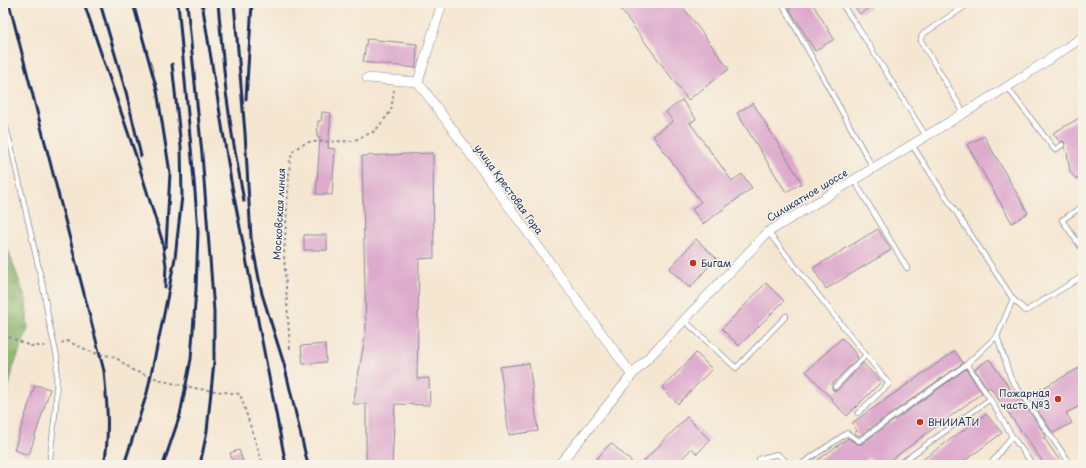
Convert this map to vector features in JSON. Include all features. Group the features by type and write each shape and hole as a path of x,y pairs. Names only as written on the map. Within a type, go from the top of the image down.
{"street":[{"path":"367,78 418,82 442,3"},
{"name":"Силикатное шоссе","path":"559,465 632,375 768,232 1007,87 1083,37"},
{"name":"улица Крестовая Гора","path":"418,82 632,375"}],"lane":[{"path":"782,3 873,168"},
{"path":"841,3 926,136"},
{"path":"964,113 921,41 921,38 923,34 970,3"},
{"path":"1007,87 1055,150 1062,145"},
{"path":"3,117 13,153 43,287 56,357 56,405 50,458"},
{"path":"912,144 1013,299 1026,311 1083,276"},
{"path":"854,180 907,268"},
{"path":"1083,206 1062,220 1083,250"},
{"path":"768,232 889,384 858,413"},
{"path":"800,465 847,433 859,441 967,364 997,336 1013,299"},
{"path":"684,320 736,368 786,316"},
{"path":"997,336 1011,380 1071,465"},
{"path":"835,387 866,355"},
{"path":"967,364 1012,436 1033,465"},
{"path":"894,465 905,460 990,399"},
{"path":"990,465 1012,436"},
{"path":"761,465 759,459 777,454 791,465"}],"path":[{"name":"Московская линия","path":"290,349 284,255 290,159 294,150 309,142 353,141 375,131 391,111 396,80"},
{"path":"3,334 30,346 54,345 67,341 94,353 115,357 134,371 167,382 199,389 240,394 263,465"}],"green space":[{"path":"3,236 26,300 28,329 13,368 3,413"}],"building":[{"path":"616,3 680,3 729,69 688,100"},
{"path":"798,3 812,3 834,39 815,51 789,8"},
{"path":"852,3 875,3 860,14"},
{"path":"367,39 417,44 416,68 363,62"},
{"path":"682,100 696,119 690,123 732,181 742,174 752,188 703,224 692,209 701,202 653,136 673,121 666,112"},
{"path":"753,103 802,183 786,192 737,113"},
{"path":"322,112 331,113 328,148 335,149 332,195 316,194 320,138 317,137 318,121 321,121"},
{"path":"1083,116 1083,155 1080,158 1083,163 1083,171 1077,180 1070,172 1067,152 1064,148 1065,143 1063,141 1060,142 1053,133"},
{"path":"984,136 1028,213 1012,223 967,145"},
{"path":"433,153 434,258 419,259 417,379 429,378 430,405 395,404 392,465 366,465 366,404 353,404 366,332 362,156"},
{"path":"878,229 891,250 826,289 813,268"},
{"path":"304,235 327,235 327,250 304,250"},
{"name":"Бигам","path":"696,239 716,258 690,288 669,269"},
{"path":"766,283 784,301 739,346 722,329"},
{"path":"842,338 858,358 832,384 832,389 834,391 838,390 863,363 881,382 847,416 806,371"},
{"path":"325,344 326,362 303,364 301,346"},
{"path":"955,351 963,363 859,436 854,433 857,431 852,423"},
{"path":"696,353 712,369 678,404 662,388"},
{"path":"989,359 1019,401 1021,400 1046,436 1044,438 1063,465 1045,465 990,387 988,389 975,369"},
{"path":"529,363 538,431 509,435 500,367"},
{"name":"Пожарная часть №3","path":"1083,366 1083,404 1066,413 1072,423 1053,433 1028,396"},
{"name":"ВНИИАТИ","path":"966,369 982,393 884,465 874,465 869,458 859,465 811,465 848,438 857,444 861,444"},
{"path":"35,385 50,389 29,455 14,450"},
{"path":"986,414 1002,433 959,465 915,465"},
{"path":"687,417 710,440 697,454 692,448 676,465 640,465"},
{"path":"611,443 635,465 591,465"},
{"path":"239,450 243,461 234,464 230,453"}],"railway":[{"path":"9,3 104,371 107,406 107,441 104,465"},
{"path":"84,3 135,153 162,240 166,265 165,287"},
{"path":"100,3 126,92 141,156"},
{"path":"133,3 157,90 170,173 166,247"},
{"path":"163,465 180,415 191,359 198,232 178,3"},
{"path":"187,3 202,154 214,311 214,362 207,431 200,465"},
{"path":"202,3 231,181 286,465"},
{"path":"218,3 226,92 244,201"},
{"path":"234,3 245,133 251,238 262,294 284,364 308,465"},
{"path":"246,99 252,3"},
{"path":"124,465 147,393 175,258 182,196 181,147 172,64"}],"place":[{"name":"Бигам","path":"693,263"},
{"name":"Пожарная часть №3","path":"1058,399"},
{"name":"ВНИИАТИ","path":"920,422"}]}
